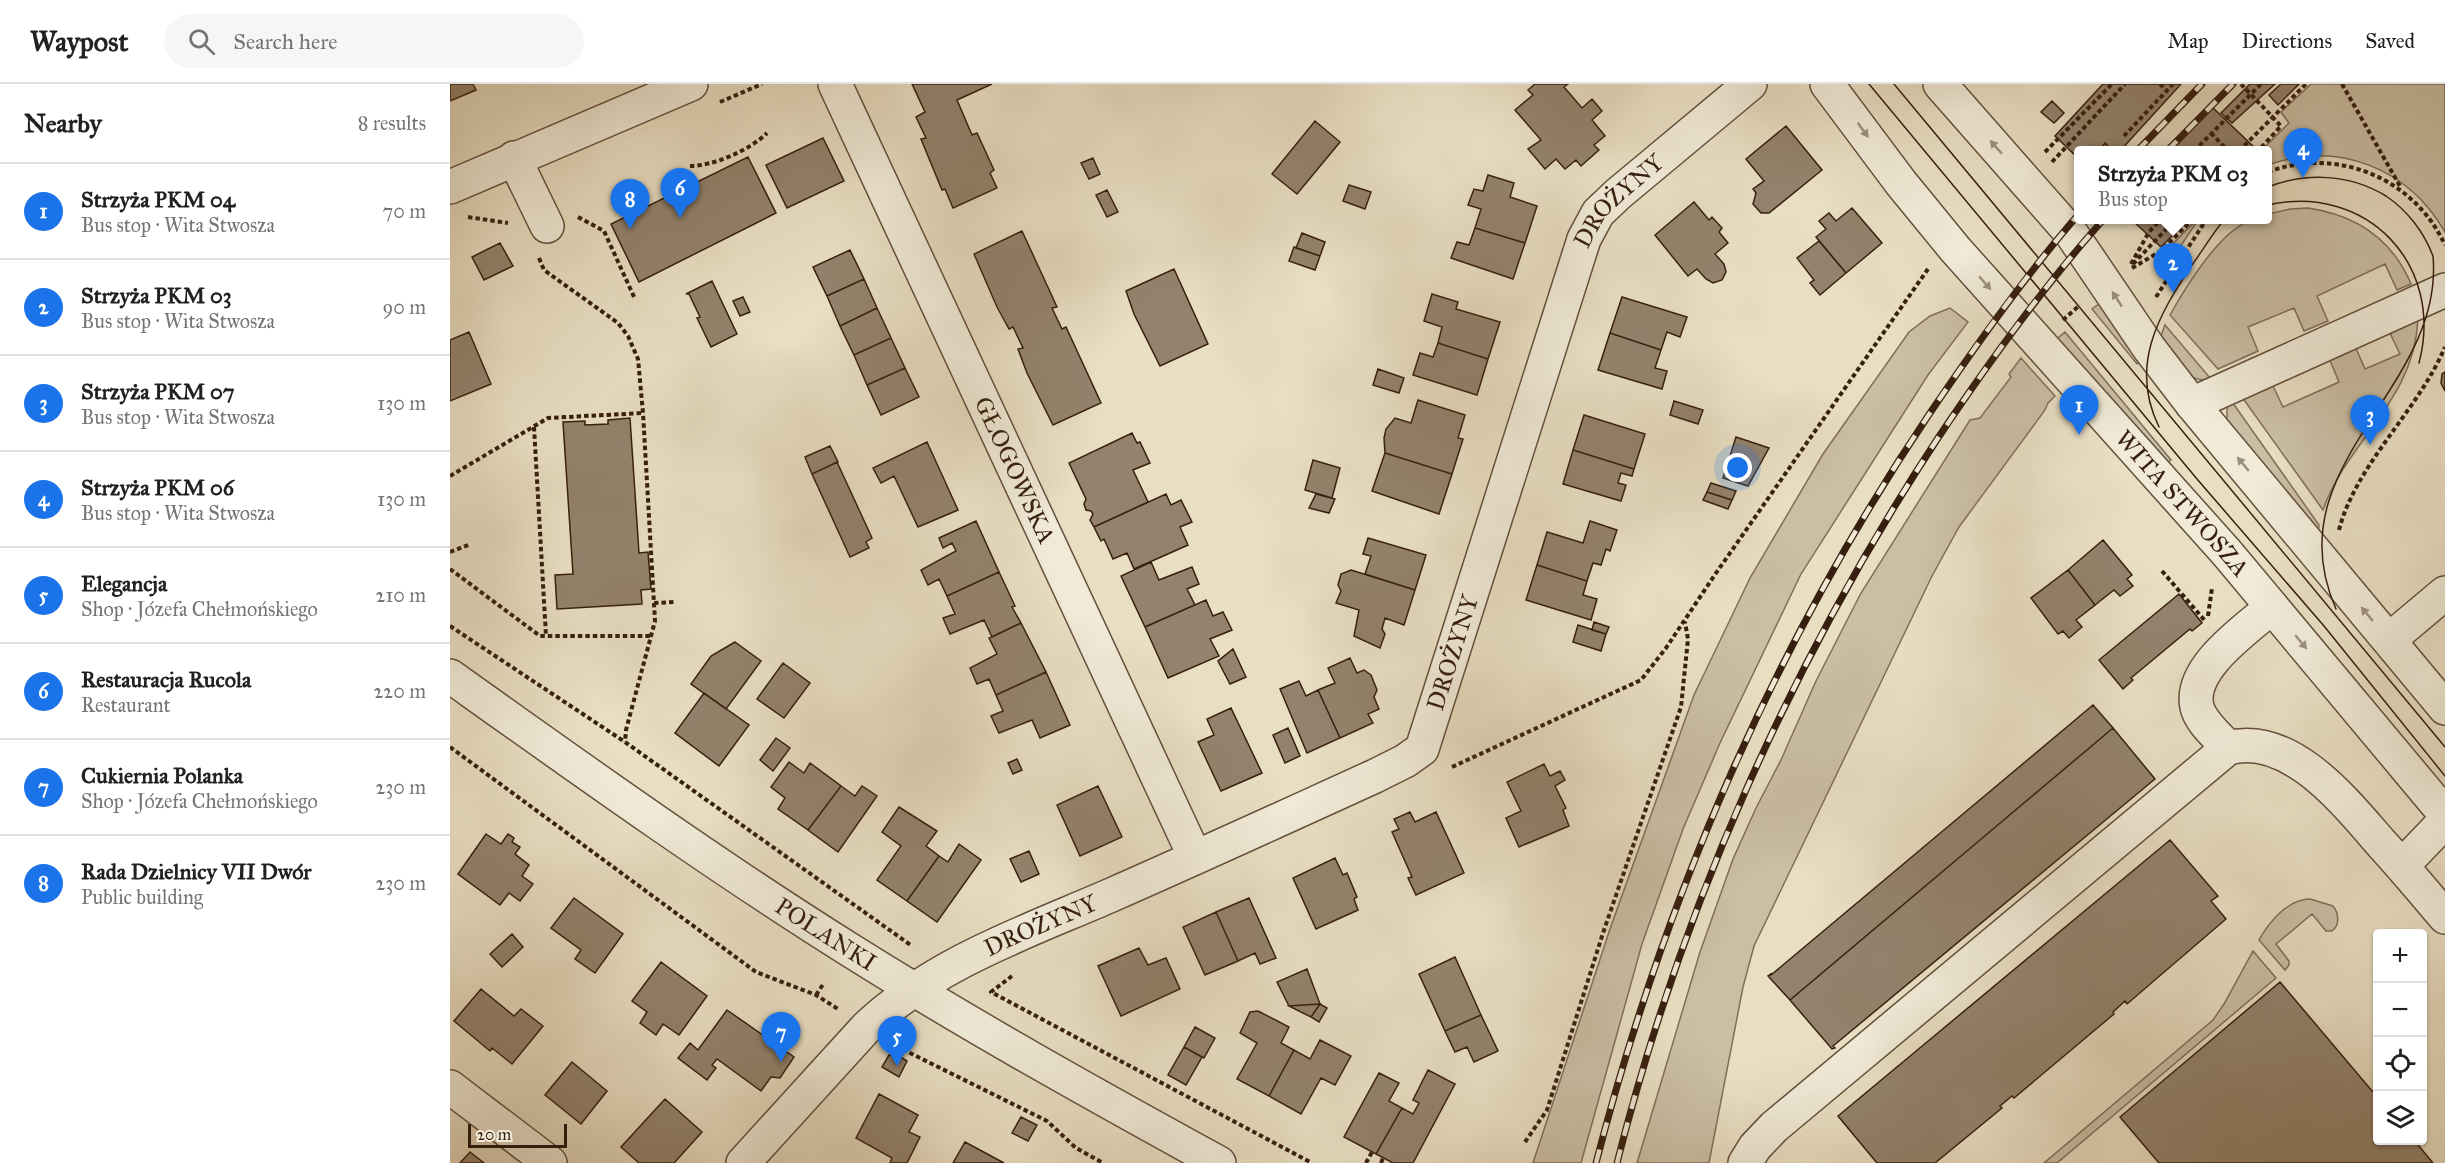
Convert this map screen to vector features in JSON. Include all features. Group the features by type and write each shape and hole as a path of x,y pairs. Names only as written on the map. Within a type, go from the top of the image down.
{"street":[{"path":"456,201 514,158 691,84"},
{"name":"GŁOGOWSKA","path":"835,84 1195,857"},
{"name":"DROŻYNY","path":"743,1163 866,1028 913,989 997,945 1375,776 1405,761 1422,749 1584,239 1598,213 1618,194 1750,84"},
{"name":"WITA STWOSZA","path":"1827,84 1901,183 1955,249 2036,342 2154,470 2445,814"},
{"path":"1940,84 2071,233 2149,348 2192,404 2445,708"},
{"path":"514,158 544,229"},
{"path":"2192,404 2445,290"},
{"path":"2389,640 2445,593"},
{"path":"2228,748 2201,716 2196,699 2199,686 2213,660 2272,607"},
{"name":"POLANKI","path":"450,676 635,809 913,989 987,1034 1219,1163"},
{"path":"1745,1163 1755,1147 1774,1127 2228,748 2237,746 2265,748 2289,758 2312,772 2343,800 2445,917"},
{"path":"2402,866 2445,821"},
{"path":"450,1087 550,1163"}],"path":[{"path":"2044,154 2112,84"},
{"path":"2065,148 2125,84"},
{"path":"2160,84 2167,91"},
{"path":"2124,136 2174,84"},
{"path":"2241,84 2281,126 2262,146"},
{"path":"2198,146 2261,84"},
{"path":"2243,146 2306,84"},
{"path":"2342,84 2360,120 2403,190 2429,217 2445,245"},
{"path":"690,166 705,166 757,143 767,133"},
{"path":"2211,133 2224,146"},
{"path":"2272,171 2306,163 2332,163 2382,177 2403,190"},
{"path":"456,201 485,221 544,229 604,231 635,298"},
{"path":"2127,272 2156,224"},
{"path":"2127,272 2170,224"},
{"path":"2127,272 2161,251 2187,224"},
{"path":"2152,303 2203,224"},
{"path":"544,229 544,270 618,323 628,336 638,359 655,621 626,730 625,742"},
{"path":"1450,768 1641,680 1685,621 1932,263"},
{"path":"2058,323 2085,301"},
{"path":"2338,534 2356,488 2422,391 2445,347"},
{"path":"450,476 548,418 643,413"},
{"path":"534,427 546,636"},
{"path":"450,552 471,544"},
{"path":"450,569 540,636 651,636"},
{"path":"2162,571 2206,623"},
{"path":"2209,607 2212,586"},
{"path":"654,603 675,602"},
{"path":"1525,1142 1547,1110 1603,933 1681,707 1688,639 1685,621"},
{"path":"450,626 625,742 918,950"},
{"path":"450,747 756,972 816,995 844,1012"},
{"path":"1015,974 991,992 1312,1163"},
{"path":"816,995 824,983"},
{"path":"888,1043 1047,1121 1076,1148 1103,1163"},
{"path":"1366,1163 1372,1152"},
{"path":"1381,1163 1383,1158"}],"shaded area":[{"path":"2311,84 2445,84 2445,232 2430,210 2412,191 2391,176 2369,165 2345,158 2320,156 2294,158 2272,164 2272,146 2266,146 2289,123 2281,112"},
{"path":"2308,208 2325,211 2357,223 2383,242 2394,254 2411,284 2397,290 2385,264 2317,296 2328,321 2304,331 2294,308 2248,327 2258,351 2218,369 2170,315 2206,260 2229,234 2243,224 2272,224 2272,213"},
{"path":"2192,224 2195,224 2170,262 2160,257"},
{"path":"2103,301 2139,362 2137,364 2092,309"},
{"path":"1950,308 1968,322 1928,375 1801,574 1720,743 1683,829 1642,944 1581,1163 1533,1163 1610,929 1694,695 1750,578 1823,454 1909,332 1930,316"},
{"path":"2418,318 2414,347 2405,373 2393,397 2334,485 2323,510 2242,397 2272,384 2283,407 2339,382 2329,358 2355,346 2365,369 2400,354 2389,331"},
{"path":"2165,325 2211,379 2195,378 2175,362 2159,341"},
{"path":"2065,332 2171,460 2166,464 2053,342"},
{"path":"2021,358 2055,396 1959,527 1932,576 1754,946 1743,987 1709,1163 1637,1163 1700,952 1733,859 1816,681 1861,593 1970,420 1980,418 2011,377 2009,374"},
{"path":"2230,399 2319,525 2318,533 2227,422 2227,406"},
{"path":"2310,899 2333,906 2337,915 2336,926 2332,931 2326,931 2312,914 2276,944 2289,961 2285,970 2259,940 2268,926 2287,907"},
{"path":"2253,951 2276,978 2057,1163 2044,1163 2213,1020"}],"building":[{"path":"450,84 473,84 476,90 450,101"},
{"path":"912,84 992,84 957,100 972,135 977,133 994,170 990,173 997,188 953,208 945,189 942,190 921,139 926,138 916,117 925,112"},
{"path":"1535,84 1568,84 1564,87 1582,108 1592,99 1602,111 1592,120 1605,136 1594,145 1599,150 1581,166 1576,160 1565,169 1556,159 1545,169 1528,149 1541,140 1515,110 1533,95 1528,90"},
{"path":"2103,84 2181,84 2125,146 2074,146 2074,154 2055,136"},
{"path":"2250,84 2275,84 2232,123 2221,113"},
{"path":"2281,84 2299,84 2278,105 2269,95"},
{"path":"2052,101 2064,113 2054,123 2041,112"},
{"path":"2212,107 2253,146 2175,146"},
{"path":"1315,121 1340,142 1297,194 1272,174"},
{"path":"1786,126 1822,170 1769,213 1761,213 1753,204 1756,193 1753,189 1764,181 1746,159"},
{"path":"823,138 844,181 787,208 766,165"},
{"path":"748,157 776,213 639,282 611,224"},
{"path":"1093,158 1100,174 1089,179 1081,163"},
{"path":"1488,175 1514,183 1510,197 1537,206 1525,243 1475,228 1481,209 1468,205 1474,189 1483,191"},
{"path":"1349,185 1371,192 1365,209 1343,201"},
{"path":"1107,190 1118,212 1107,217 1096,195"},
{"path":"1694,202 1709,220 1712,217 1722,228 1719,232 1728,243 1715,254 1724,264 1726,272 1722,280 1713,283 1697,269 1688,276 1655,235"},
{"path":"1852,208 1882,243 1846,273 1816,237 1826,229 1819,221 1829,213 1836,221"},
{"path":"2136,224 2184,224 2161,247"},
{"path":"1475,228 1525,243 1513,279 1451,258 1457,242 1469,245"},
{"path":"1022,231 1057,307 1052,308 1062,329 1066,327 1101,403 1053,425 1027,373 1018,349 1023,348 1013,327 1009,329 997,307 974,254"},
{"path":"1302,233 1325,242 1320,256 1296,248"},
{"path":"1819,241 1846,273 1820,295 1810,283 1814,280 1797,258"},
{"path":"500,243 513,266 484,280 472,257"},
{"path":"1294,247 1320,256 1315,270 1289,261"},
{"path":"850,250 864,279 827,296 813,267"},
{"path":"1174,269 1208,344 1160,366 1134,314 1126,291"},
{"path":"864,279 877,308 840,326 827,296"},
{"path":"712,281 737,334 711,347 697,318 700,317 689,294 686,294"},
{"path":"1432,294 1458,302 1456,309 1500,322 1488,359 1438,343 1442,327 1424,321"},
{"path":"743,297 750,312 740,316 733,301"},
{"path":"1622,297 1687,317 1680,337 1667,332 1661,350 1610,333"},
{"path":"877,308 891,338 854,355 840,326"},
{"path":"469,332 491,384 450,401 450,340"},
{"path":"1610,333 1661,350 1655,368 1667,371 1662,389 1598,370"},
{"path":"891,338 905,368 867,385 854,355"},
{"path":"1438,343 1488,359 1477,395 1413,375 1420,353 1433,357"},
{"path":"905,368 919,397 881,415 867,385"},
{"path":"1378,369 1404,378 1399,393 1373,385"},
{"path":"2445,372 2445,391 2441,383 2442,374"},
{"path":"1418,400 1465,415 1458,438 1463,439 1452,474 1385,453 1386,429 1395,418 1411,423"},
{"path":"1674,401 1703,410 1698,424 1670,415"},
{"path":"1584,415 1645,434 1634,469 1573,450"},
{"path":"630,418 639,553 648,552 651,589 641,590 642,604 557,609 555,575 573,574 563,422 585,421 585,425 608,424 608,420"},
{"path":"1132,433 1137,443 1140,442 1150,463 1133,470 1148,502 1094,527 1090,520 1093,514 1086,510 1084,504 1086,499 1069,463"},
{"path":"1736,437 1769,448 1748,486 1723,478"},
{"path":"927,442 958,510 918,527 894,476 881,483 873,468"},
{"path":"830,446 838,462 812,474 805,457"},
{"path":"1573,450 1634,469 1632,476 1621,473 1618,483 1626,485 1621,501 1563,484"},
{"path":"1385,453 1452,474 1439,514 1372,491"},
{"path":"1313,460 1340,468 1332,498 1305,490"},
{"path":"837,462 872,538 866,542 869,548 850,557 812,474"},
{"path":"1711,483 1736,491 1732,500 1707,492"},
{"path":"1707,492 1732,500 1728,509 1703,500"},
{"path":"1166,494 1171,505 1181,500 1192,522 1180,527 1188,545 1134,569 1127,553 1113,559 1104,539 1101,541 1094,527"},
{"path":"1316,494 1335,499 1329,513 1309,508"},
{"path":"976,521 999,572 947,596 939,579 928,585 921,570 956,551 952,543 943,548 939,538"},
{"path":"1590,521 1617,530 1610,551 1606,549 1601,565 1593,563 1587,581 1537,565 1547,532 1583,543"},
{"path":"1368,538 1426,555 1415,590 1365,574 1371,556 1363,554"},
{"path":"2103,540 2132,575 2127,579 2133,586 2120,596 2114,590 2095,605 2068,570"},
{"path":"1151,562 1159,580 1192,567 1199,584 1187,589 1195,605 1145,627 1121,576"},
{"path":"1537,565 1587,581 1583,595 1597,599 1591,620 1526,600"},
{"path":"1351,570 1415,590 1404,625 1385,618 1382,629 1385,634 1380,648 1354,636 1359,610 1336,603 1341,591 1338,585 1341,574"},
{"path":"2068,570 2095,605 2076,620 2082,627 2069,638 2063,631 2058,634 2031,598"},
{"path":"999,572 1015,606 1012,607 1021,623 992,637 984,620 950,634 943,618 955,614 947,596"},
{"path":"2179,594 2202,623 2192,631 2190,629 2131,678 2133,680 2123,689 2099,660"},
{"path":"1206,600 1213,616 1223,612 1232,630 1210,639 1219,656 1168,678 1145,627"},
{"path":"1594,622 1609,627 1606,634 1592,630"},
{"path":"1021,623 1046,672 996,695 989,679 977,684 970,668 997,654 989,638"},
{"path":"1578,625 1606,634 1601,651 1573,642"},
{"path":"735,642 761,661 726,709 691,684 711,656"},
{"path":"1233,649 1246,677 1230,684 1218,661"},
{"path":"1350,658 1357,673 1364,670 1371,675 1377,690 1374,697 1379,709 1368,714 1373,723 1340,738 1318,690 1335,683 1328,668"},
{"path":"783,663 810,683 784,718 757,699"},
{"path":"1046,672 1070,725 1040,738 1032,720 999,733 991,716 1003,711 996,695"},
{"path":"1299,681 1306,696 1318,690 1340,738 1307,753 1280,689"},
{"path":"704,693 749,725 719,766 675,733"},
{"path":"2093,705 2113,728 1790,1000 1768,976 1771,975"},
{"path":"1231,708 1262,773 1221,791 1198,742 1214,735 1207,719"},
{"path":"1288,728 1300,756 1285,763 1273,735"},
{"path":"2113,728 2155,779 1832,1049 1790,1000"},
{"path":"776,738 790,748 773,771 760,760"},
{"path":"1017,759 1022,770 1013,774 1008,763"},
{"path":"789,762 804,773 810,763 841,786 808,830 778,809 785,798 771,787"},
{"path":"1544,764 1550,776 1560,771 1565,780 1555,786 1566,808 1563,810 1569,826 1519,847 1506,818 1521,811 1507,782"},
{"path":"841,786 855,796 862,786 877,796 838,852 808,830"},
{"path":"1098,786 1122,837 1080,856 1057,805"},
{"path":"899,807 937,831 926,846 939,856 907,901 877,880 901,846 882,832"},
{"path":"1410,812 1415,822 1436,812 1464,873 1416,895 1408,878 1412,877 1392,832 1399,829 1394,819"},
{"path":"486,834 501,844 508,834 514,838 512,842 520,847 515,854 529,865 522,876 533,884 520,901 509,893 500,905 458,874"},
{"path":"2170,840 2218,896 2211,901 2226,919 2127,1004 2125,1001 2113,1012 2114,1014 2014,1098 2012,1096 2000,1106 2002,1108 1935,1163 1877,1163 1838,1116"},
{"path":"959,844 981,860 937,922 907,901 939,856 948,862"},
{"path":"1029,851 1039,874 1021,882 1010,859"},
{"path":"1335,858 1343,875 1347,873 1357,897 1354,899 1358,910 1316,929 1293,878"},
{"path":"574,898 623,934 595,973 575,959 581,950 551,928"},
{"path":"1249,898 1276,958 1260,964 1255,953 1238,961 1216,912"},
{"path":"1216,912 1238,961 1205,975 1183,927"},
{"path":"512,934 523,947 502,967 490,954"},
{"path":"1139,948 1148,965 1166,958 1180,989 1121,1016 1098,966"},
{"path":"1455,957 1481,1015 1445,1031 1419,974"},
{"path":"661,962 707,996 679,1035 663,1024 656,1035 640,1023 647,1012 632,1001"},
{"path":"1307,969 1320,1004 1289,1006 1277,982"},
{"path":"2280,982 2373,1092 2373,1145 2418,1145 2433,1163 2159,1163 2120,1117"},
{"path":"481,989 514,1016 521,1009 543,1026 512,1064 492,1048 490,1051 454,1021"},
{"path":"1320,1004 1327,1008 1319,1022 1311,1017"},
{"path":"1320,1004 1311,1017 1289,1006"},
{"path":"727,1010 794,1057 780,1078 771,1077 761,1091 717,1059 712,1065 716,1068 707,1080 678,1058 690,1043 698,1050"},
{"path":"1258,1011 1289,1027 1281,1043 1294,1050 1269,1096 1237,1079 1257,1043 1240,1033 1250,1012"},
{"path":"1481,1015 1498,1051 1474,1062 1467,1047 1455,1052 1445,1031"},
{"path":"1195,1027 1215,1038 1204,1058 1184,1047"},
{"path":"1320,1040 1351,1056 1335,1085 1321,1078 1301,1114 1269,1096 1294,1050 1310,1059"},
{"path":"1184,1047 1202,1057 1186,1085 1168,1075"},
{"path":"896,1054 907,1061 899,1077 882,1067 889,1055"},
{"path":"572,1062 607,1091 581,1124 545,1095"},
{"path":"1428,1070 1455,1084 1413,1163 1393,1163 1376,1154 1402,1108 1413,1114 1419,1103 1413,1100"},
{"path":"1379,1073 1399,1083 1389,1101 1402,1108 1376,1154 1344,1137"},
{"path":"879,1094 918,1115 909,1132 920,1137 907,1163 890,1163 892,1158 856,1138"},
{"path":"665,1099 702,1132 674,1163 639,1163 621,1147"},
{"path":"1021,1117 1037,1125 1028,1141 1012,1133"},
{"path":"965,1142 1004,1163 953,1163"},
{"path":"470,1152 484,1163 460,1163"}],"tram line":[{"path":"1869,84 2197,479 2324,626 2445,776"},
{"path":"1894,84 2445,747"},
{"path":"2272,186 2313,177 2358,183 2372,189 2386,196 2408,215 2425,238 2433,256 2430,304 2414,347 2342,469 2326,512 2322,558 2336,609"},
{"path":"2272,205 2304,201 2337,206 2366,219 2390,239 2408,264 2420,293 2424,327 2419,363"},
{"path":"2159,427 2150,405 2147,383 2147,362 2152,342 2168,303 2221,224"}],"railway":[{"path":"2142,146 2202,84"},
{"path":"2172,146 2233,84"},
{"path":"1596,1163 1624,1064 1656,965 1691,869 1731,774 1775,681 1823,589 1874,500 1930,413 2001,312 2074,220"},
{"path":"1617,1163 1643,1067 1674,973 1747,787 1789,697 1835,609 1885,522 1938,438 2017,326 2100,224"}],"place":[{"name":"Strzyża PKM 06","path":"2303,178"},
{"name":"Restauracja Rucola","path":"680,218"},
{"name":"Rada Dzielnicy VII Dwór","path":"630,229"},
{"name":"Strzyża PKM 03","path":"2173,293"},
{"name":"Strzyża PKM 04","path":"2079,435"},
{"name":"Strzyża PKM 07","path":"2370,445"},
{"name":"Cukiernia Polanka","path":"781,1062"},
{"name":"Elegancja","path":"897,1066"}]}
